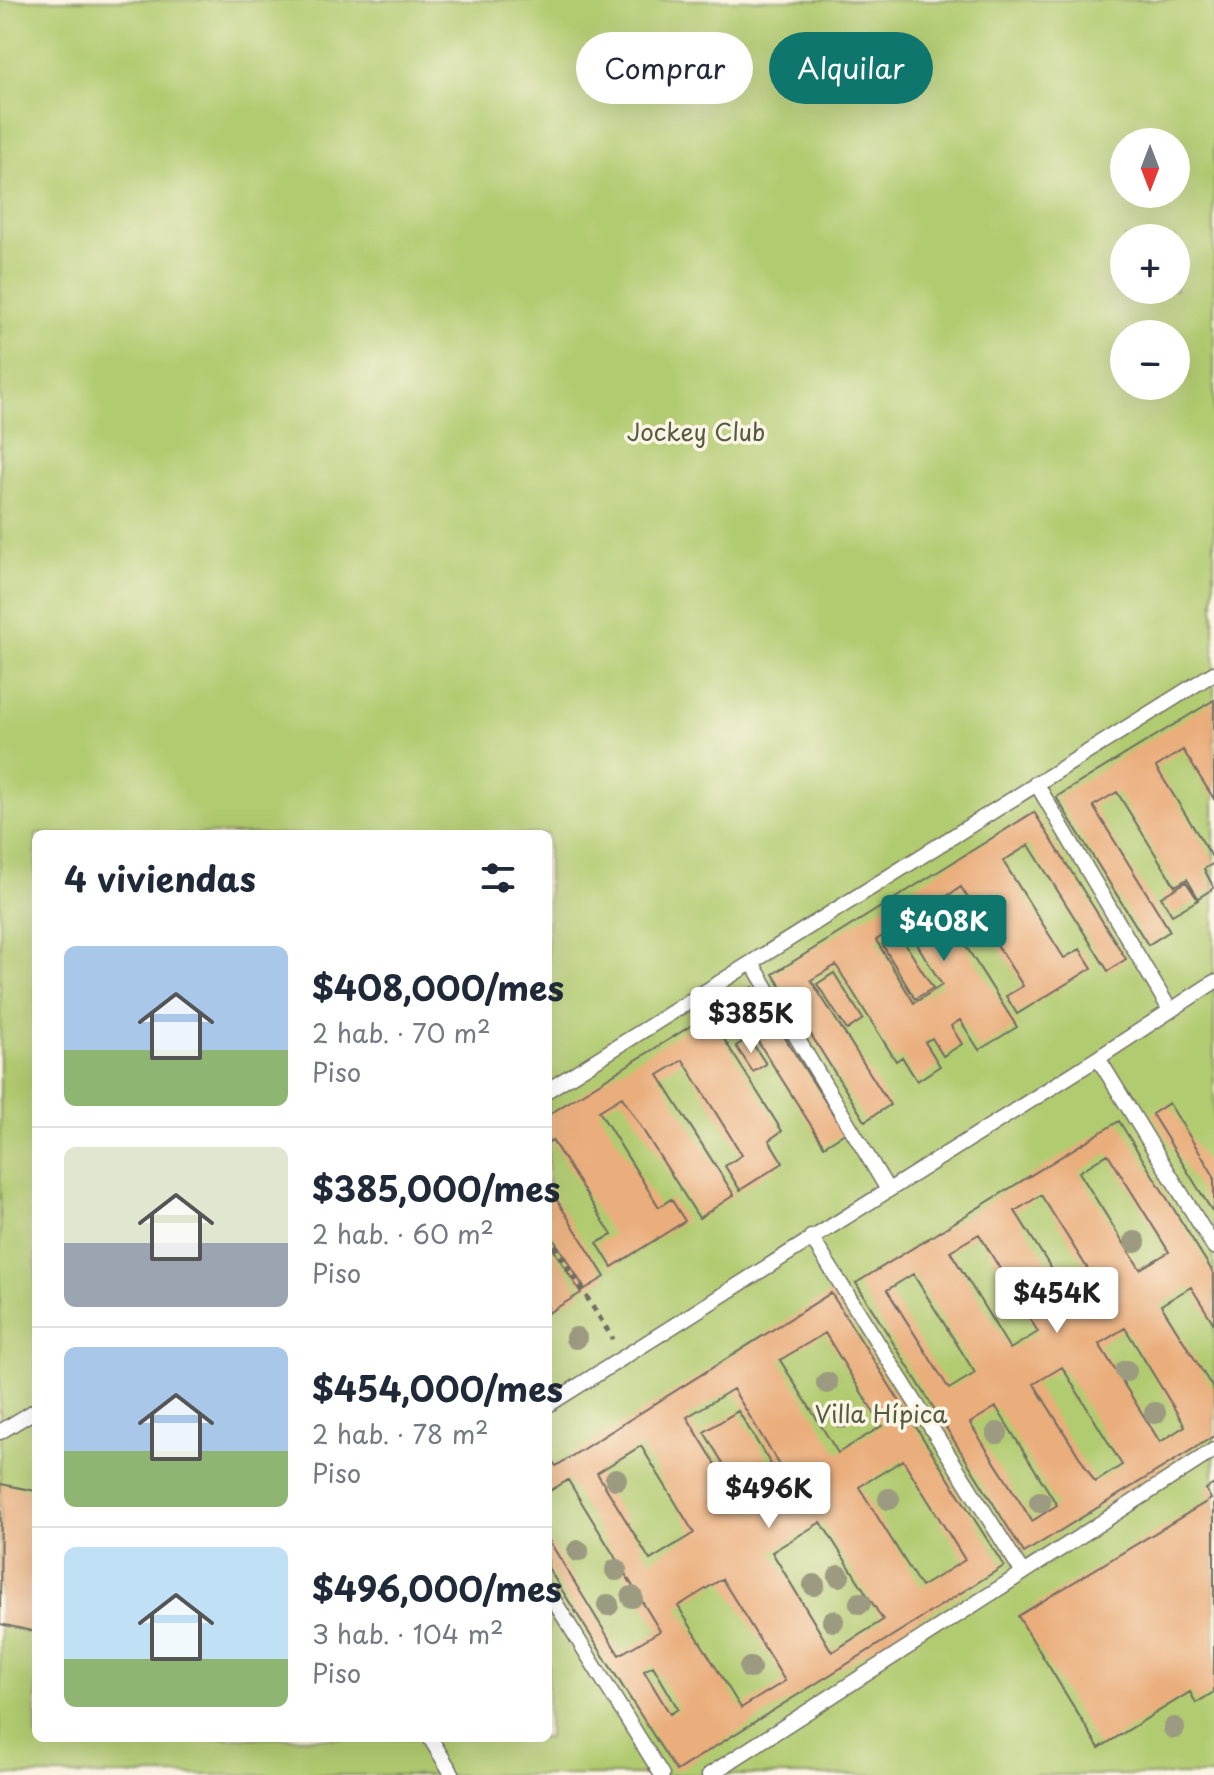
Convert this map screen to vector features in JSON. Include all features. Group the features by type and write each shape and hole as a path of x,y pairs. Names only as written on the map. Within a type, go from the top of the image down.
{"lane":[{"path":"552,1088 1214,673"},
{"path":"1036,783 1170,1010"},
{"path":"752,963 888,1190"},
{"path":"552,1402 1214,982"},
{"path":"1098,1058 1214,1247"},
{"path":"811,1237 1023,1573"},
{"path":"0,1432 32,1412"},
{"path":"709,1775 1214,1450"},
{"path":"552,1597 662,1775"},
{"path":"432,1742 453,1775"}],"path":[{"path":"552,1241 623,1356"}],"green space":[{"name":"Jockey Club","path":"0,0 1214,0 1214,1775 0,1775"}],"building":[{"path":"1214,700 1214,799 1183,750 1156,767 1214,860 1204,869 1214,888 1198,898 1187,879 1175,886 1117,792 1093,806 1170,931 1148,945 1056,797"},
{"path":"1034,812 1126,959 1108,971 1029,845 1003,861 1064,958 1080,949 1092,968 1017,1014 1006,996 1023,986 961,887 938,902 1017,1027 979,1050 960,1020 951,1026 962,1044 943,1056 932,1038 925,1042 940,1066 917,1081 902,1057 896,1061 836,965 811,980 890,1105 865,1121 773,974","holes":["904,923 942,985 914,1003 876,940"]},
{"path":"1186,882 1198,900 1172,915 1161,897"},
{"path":"899,934 933,988 915,999 882,944"},
{"path":"834,973 863,1019 847,1030 817,984"},
{"path":"753,987 845,1133 824,1146 745,1021 722,1036 782,1131 769,1140 783,1163 740,1190 725,1166 742,1155 683,1060 658,1075 734,1195 699,1218 622,1097 599,1111 659,1207 671,1199 685,1221 612,1267 597,1243 612,1235 552,1140 552,1113"},
{"path":"749,1038 766,1064 753,1072 736,1046"},
{"path":"1169,1103 1214,1176 1214,1214 1152,1114"},
{"path":"1119,1121 1214,1274 1214,1324 1191,1287 1161,1305 1214,1390 1214,1436 1024,1553 856,1283","holes":["1108,1154 1169,1252 1140,1269 1079,1172","1041,1195 1103,1293 1077,1309 1015,1211","979,1234 1038,1332 1010,1349 950,1251","913,1274 975,1373 949,1389 887,1290","1125,1328 1185,1426 1160,1442 1099,1344","1062,1367 1122,1465 1095,1482 1034,1384","996,1407 1057,1505 1032,1521 970,1423"]},
{"path":"552,1192 605,1277 585,1289 552,1236"},
{"path":"552,1247 581,1293 552,1311"},
{"path":"831,1293 1004,1566 676,1771 552,1574 552,1546 619,1655 660,1631 568,1480 552,1490 552,1460 556,1466","holes":["825,1333 882,1426 838,1453 780,1360","733,1389 791,1484 785,1487 738,1411 704,1432 746,1501 771,1486 775,1493 745,1512 687,1417","641,1446 694,1533 650,1560 597,1473","903,1460 965,1560 921,1587 859,1487","821,1522 883,1620 832,1652 772,1552","722,1579 785,1681 741,1708 678,1606","653,1666 678,1709 670,1714 644,1671"]},
{"path":"1,1484 32,1490 32,1631 0,1624"},
{"path":"1214,1484 1214,1692 1196,1703 1190,1692 1099,1748 1018,1616 1211,1499 1206,1489"}],"park label":[{"name":"Villa Hípica","path":"881,1413"}]}
